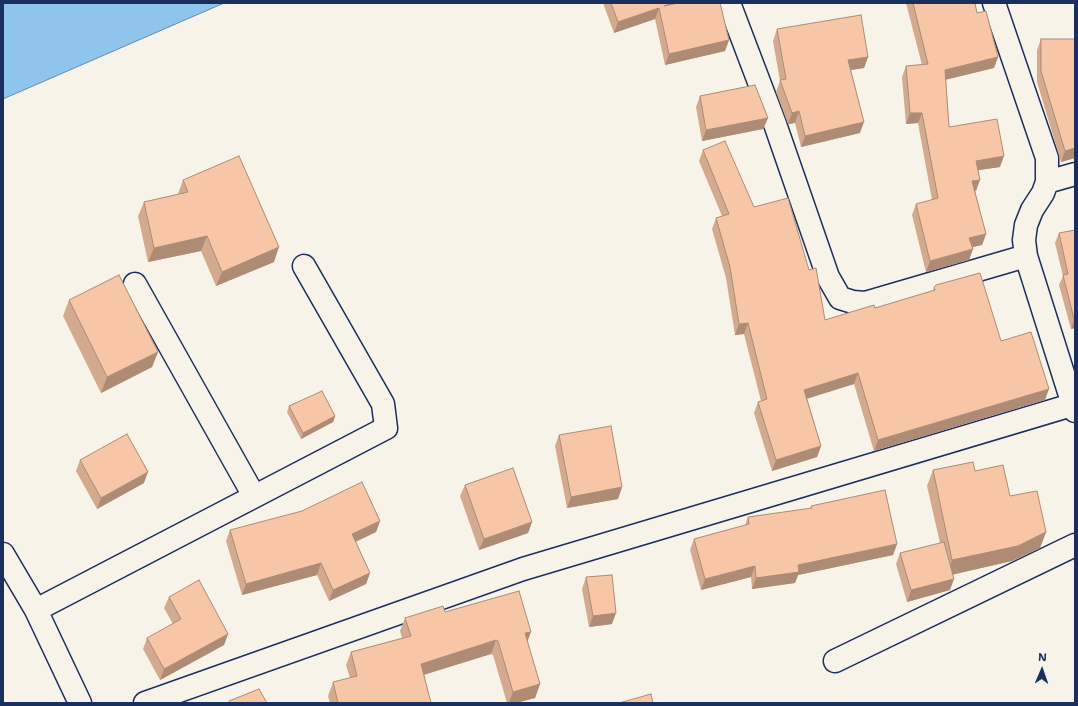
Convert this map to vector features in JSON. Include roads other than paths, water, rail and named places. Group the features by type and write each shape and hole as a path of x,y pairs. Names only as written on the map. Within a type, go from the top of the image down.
{"street":[{"path":"729,3 775,124 828,277 840,298 853,302 865,303 1026,256"},
{"path":"145,703 523,569 1074,406 1026,256 1024,240 1026,225 1032,210 1043,193 1047,182 1048,171 1044,146 994,3"},
{"path":"1047,182 1075,174"},
{"path":"36,610 386,428 383,404 304,266"},
{"path":"135,284 254,496"},
{"path":"834,661 1075,545"},
{"path":"3,554 36,610 80,703"}],"water":[{"path":"3,3 224,3 3,99"}]}
